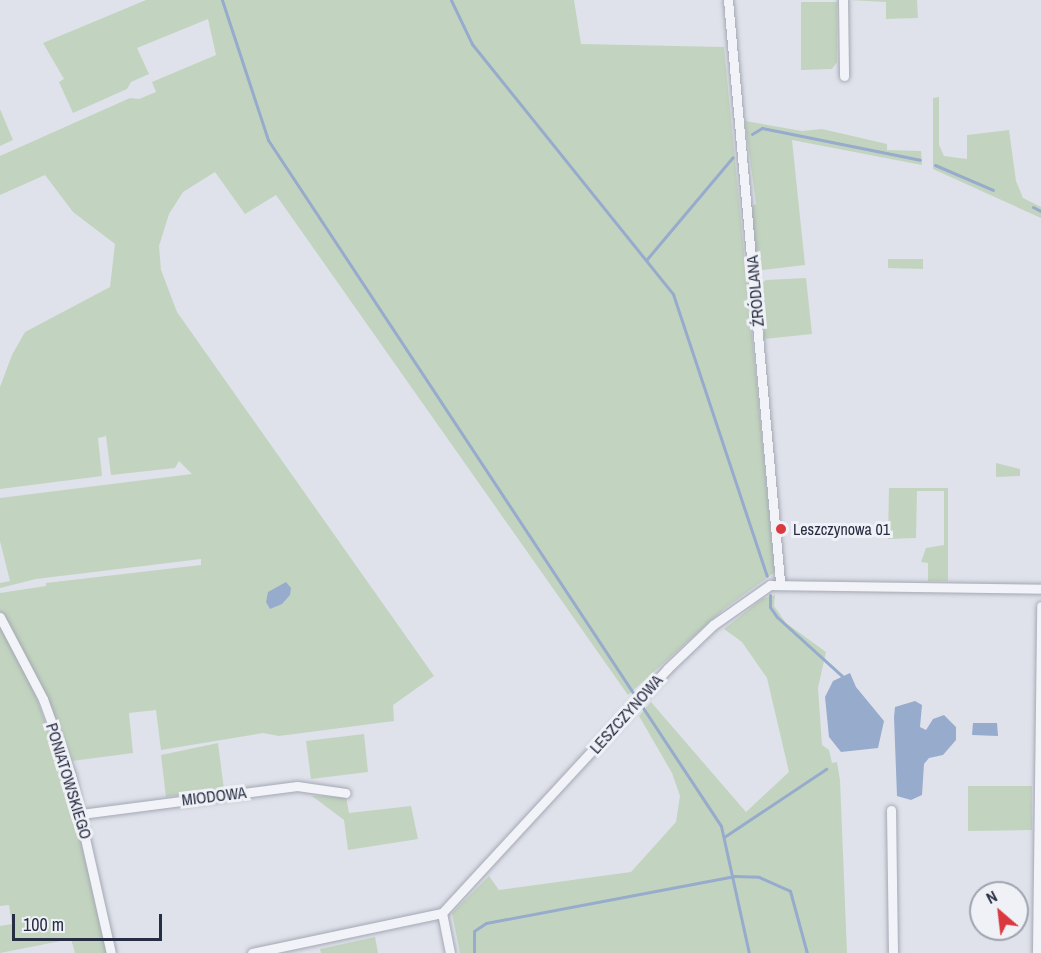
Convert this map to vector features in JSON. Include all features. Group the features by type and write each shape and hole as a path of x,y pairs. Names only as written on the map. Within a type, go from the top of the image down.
{"street":[{"name":"ŹRÓDLANA","path":"728,0 780,582"},
{"path":"843,0 844,76"},
{"name":"LESZCZYNOWA","path":"442,913 644,693 720,620 756,592 780,582 1041,589"},
{"path":"1037,953 1041,606"},
{"name":"PONIATOWSKIEGO","path":"0,618 43,699 81,814 111,953"},
{"name":"MIODOWA","path":"81,814 297,786 346,792"},
{"path":"891,810 893,953"},
{"path":"252,953 442,913 450,953"}],"green space":[{"path":"146,0 574,0 581,44 724,47 775,572 724,609 628,695 276,195 245,214 215,172 183,192 169,214 159,246 161,270 177,312 434,676 393,705 394,721 279,736 263,733 161,750 156,710 129,713 133,753 72,761 40,685 0,613 0,593 46,586 46,583 201,565 201,559 36,579 0,588 0,583 10,581 0,541 0,498 192,474 179,461 175,468 111,475 106,436 98,438 102,476 0,489 0,387 12,355 25,332 110,287 115,244 73,212 45,175 0,195 0,156 130,98 139,99 156,92 152,82 216,55 208,19 137,48 149,74 131,82 127,89 73,113 59,82 64,79 43,43"},
{"path":"849,0 917,0 918,18 886,19 886,2"},
{"path":"801,2 837,2 837,62 832,69 801,70"},
{"path":"939,97 939,145 944,156 967,159 967,135 1009,130 1016,181 1023,198 1041,207 1041,218 933,169 933,98"},
{"path":"0,109 13,140 0,146"},
{"path":"745,121 802,131 822,129 887,144 887,150 921,151 922,165 792,140 805,265 758,269 750,207 756,204"},
{"path":"888,259 923,259 923,269 888,268"},
{"path":"806,278 812,334 764,339 761,284 766,280"},
{"path":"996,463 1020,469 1020,476 996,477"},
{"path":"889,488 948,488 948,581 928,581 928,563 921,562 926,548 944,545 944,491 917,491 916,538 888,539"},
{"path":"775,595 774,606 786,623 826,652 818,688 822,745 829,750 832,763 837,762 840,780 847,953 460,953 452,913 489,876 499,890 631,872 676,822 680,796 672,773 639,716 651,702 746,812 789,772 767,678 742,642 724,629 762,599"},
{"path":"0,625 36,696 67,785 108,953 75,953 71,939 0,953 0,926 12,924 9,905 0,906"},
{"path":"364,734 368,772 311,779 306,741"},
{"path":"218,743 224,790 166,797 161,755"},
{"path":"968,786 1032,786 1032,830 968,831"},
{"path":"312,796 346,797 349,813 411,806 418,839 348,850 344,820"},
{"path":"375,937 378,953 321,953 320,949"}],"water":[{"path":"286,582 291,588 290,595 282,604 270,609 266,602 268,592"},
{"path":"850,673 856,687 884,721 878,748 841,752 829,737 825,697 833,681"},
{"path":"915,701 922,705 920,727 926,730 933,719 944,715 956,727 956,740 943,755 929,758 924,764 922,795 911,800 897,796 894,717 895,707"},
{"path":"973,723 997,723 998,736 972,735"}],"waterway":[{"path":"222,0 268,140 721,826 749,953"},
{"path":"451,0 472,44 673,294 767,576"},
{"path":"752,134 762,128 920,160"},
{"path":"647,259 733,157"},
{"path":"935,165 993,190"},
{"path":"1033,207 1041,211"},
{"path":"770,595 770,607 777,617 842,676"},
{"path":"724,837 826,769"},
{"path":"474,953 474,931 486,923 734,876 759,877 790,891 807,953"}],"place":[{"name":"Leszczynowa 01","path":"781,529"}]}
